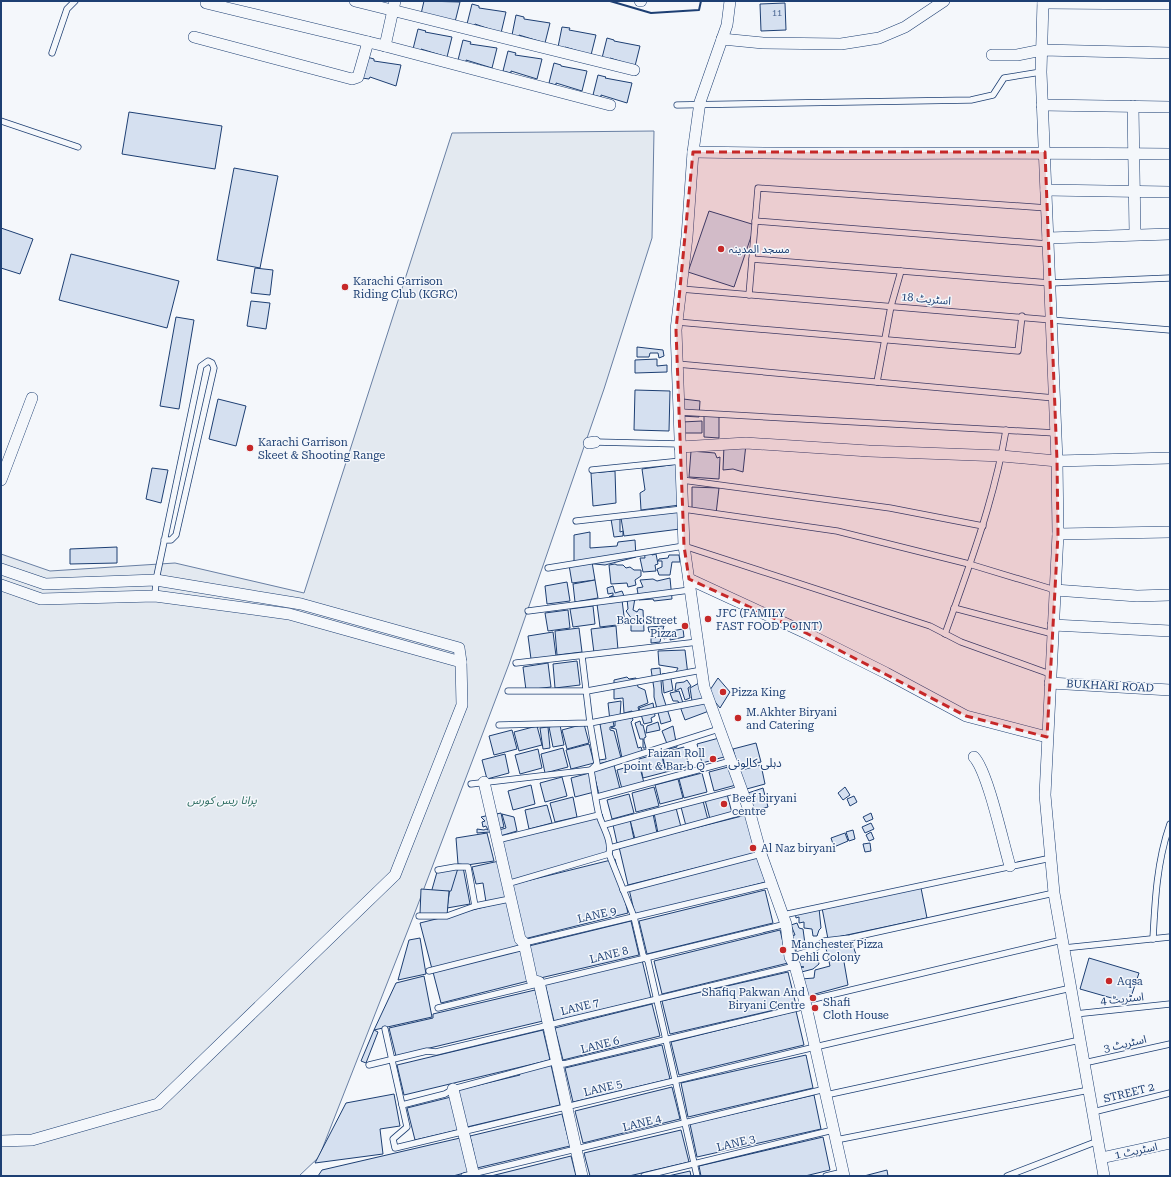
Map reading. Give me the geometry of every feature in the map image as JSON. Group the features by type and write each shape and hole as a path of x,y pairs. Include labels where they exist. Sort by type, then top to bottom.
{"street":[{"path":"355,1 394,6 634,70"},
{"path":"730,1 727,25 700,106 693,152 688,237 677,322 684,546 704,687 749,810 761,854 784,919 793,961 805,1003 843,1174"},
{"path":"722,39 763,43 841,44 879,38 905,27 944,1"},
{"path":"1104,1176 1054,893 1045,795 1058,534 1057,461 1041,72 1043,2 1170,4"},
{"path":"206,3 385,46 610,105"},
{"path":"385,46 394,6"},
{"path":"194,37 352,78 358,77 368,42"},
{"path":"992,55 1017,55 1042,50 1170,53"},
{"path":"1042,105 1170,107"},
{"path":"1133,106 1136,191 1135,234"},
{"path":"693,152 862,155 1045,152 1170,154"},
{"path":"1046,190 1170,192"},
{"path":"1048,241 1135,234 1170,234"},
{"path":"1,480 32,398"},
{"path":"680,445 746,443 869,451 1002,456 1057,461 1170,458"},
{"path":"1058,534 1170,532"},
{"path":"1,569 45,584 156,580 301,604 459,648 461,662 462,705 395,875 158,1104 32,1140 1,1142"},
{"path":"1,585 41,599 155,596 289,614 461,662"},
{"path":"689,585 806,633 886,672 966,716 1047,737"},
{"path":"1056,590 1137,596 1170,595"},
{"path":"1053,629 1170,631"},
{"name":"BUKHARI ROAD","path":"1050,678 1170,690"},
{"path":"974,757 979,762 986,781 1010,866"},
{"path":"484,782 520,939 524,943 532,980 539,982 582,1176"},
{"path":"453,1089 463,1132 470,1175"},
{"name":"اسٹریٹ 1","path":"1101,1158 1170,1143"}],"lane":[{"path":"52,53 67,9 75,1"},
{"path":"676,105 700,106 971,100 993,95 1004,78 1041,72"},
{"path":"1,121 78,147"},
{"path":"749,295 758,188 1047,208"},
{"path":"755,221 1048,241"},
{"path":"752,259 1050,283 1170,278"},
{"path":"877,382 891,306 900,271"},
{"name":"اسٹریٹ 18","path":"681,289 1022,316 1170,330"},
{"path":"677,322 1018,351 1022,316"},
{"path":"155,596 156,580 164,540 201,366 208,361 212,363 214,368 176,535 171,540 164,540"},
{"path":"678,364 1054,398"},
{"path":"679,412 1055,433"},
{"path":"945,634 983,526 1002,456 1006,430"},
{"path":"592,443 680,445"},
{"path":"592,470 681,461"},
{"path":"682,480 890,508 983,526"},
{"path":"576,521 682,509 837,531 969,564 1056,590"},
{"path":"548,568 684,546 930,626 961,642 1050,678"},
{"path":"528,611 689,585"},
{"path":"954,608 1053,629"},
{"path":"516,663 698,642"},
{"path":"582,656 590,723 597,764 591,770"},
{"path":"508,691 586,691 702,670"},
{"path":"499,725 590,723 709,700"},
{"path":"471,784 591,770 719,729"},
{"path":"597,798 731,760"},
{"path":"591,770 599,815 604,825 610,848 609,854 634,917 643,955 646,958 657,999 697,1176"},
{"path":"604,825 741,789"},
{"path":"610,848 749,810"},
{"path":"497,840 599,815"},
{"path":"1153,939 1155,897 1162,847 1170,824"},
{"path":"507,885 609,854"},
{"path":"623,890 761,854"},
{"name":"LANE 8","path":"438,1008 539,982 646,958 784,919 1010,866 1051,858"},
{"path":"438,870 455,867 468,867 475,906"},
{"name":"LANE 9","path":"429,971 520,948 524,943 771,884"},
{"name":"LANE 7","path":"369,1065 427,1051 436,1052 657,999 793,961 824,942 850,938 1054,893"},
{"path":"419,916 447,916 475,906 510,899"},
{"name":"LANE 6","path":"402,1105 445,1094 453,1089 515,1073 526,1068 557,1062 564,1064 805,1003 1063,944 1170,937"},
{"name":"LANE 5","path":"402,1105 407,1127 393,1139 395,1148 815,1047 1071,988"},
{"name":"اسٹریٹ 4","path":"1075,1014 1170,1004"},
{"path":"385,1029 402,1105"},
{"name":"LANE 4","path":"470,1175 684,1123 825,1092 1080,1040"},
{"name":"اسٹریٹ 3","path":"1084,1063 1170,1044"},
{"name":"LANE 3","path":"644,1176 834,1135 1089,1090"},
{"name":"STREET 2","path":"1093,1112 1170,1093"},
{"path":"1007,1176 1098,1141"},
{"path":"826,1176 843,1174"}],"highlighted area":[{"path":"693,152 1045,152 1057,461 1058,534 1047,737 966,716 806,633 689,579 684,546 676,330"}],"green space":[{"name":"پرانا ریس کورس","path":"654,131 652,238 604,389 509,664 417,907 319,1157 299,1176 1,1176 1,554 50,571 175,563 304,593 452,133"}],"building":[{"path":"424,1 460,2 455,22 421,14"},
{"path":"785,3 786,30 761,31 760,4"},
{"path":"472,4 479,6 479,8 506,12 501,33 475,24 474,26 467,24"},
{"path":"516,15 524,17 524,19 550,23 545,43 519,35 519,37 512,35"},
{"path":"562,27 570,28 569,30 596,35 591,55 565,47 565,49 558,47"},
{"path":"418,29 426,31 425,32 452,37 447,57 421,49 421,51 413,49"},
{"path":"607,38 614,41 640,46 635,66 610,58 609,60 602,58"},
{"path":"463,40 471,42 470,44 497,48 492,68 466,60 466,62 458,60"},
{"path":"508,51 516,53 515,55 542,59 537,79 511,71 511,73 503,71"},
{"path":"367,57 374,59 374,61 401,65 396,86 370,77 369,79 362,78"},
{"path":"554,63 561,66 587,71 582,91 556,83 556,85 549,83"},
{"path":"598,75 606,77 605,78 632,83 627,103 601,95 601,97 593,95"},
{"path":"129,112 222,126 215,169 122,154"},
{"path":"234,168 278,176 260,268 217,260"},
{"name":"مسجد المدینہ","path":"709,211 755,225 734,287 688,272"},
{"path":"1,228 33,239 20,274 1,268"},
{"path":"71,254 179,281 167,328 59,300"},
{"path":"255,268 273,270 270,295 251,293"},
{"path":"251,301 270,303 266,329 247,326"},
{"path":"176,317 194,320 179,409 160,406"},
{"path":"637,347 663,350 664,356 659,358 658,353 650,353 649,357 637,357"},
{"path":"657,359 657,366 667,365 667,372 635,373 635,360"},
{"path":"635,390 670,391 669,431 634,430"},
{"path":"218,399 246,406 236,446 209,439"},
{"path":"683,399 700,401 699,417 681,416"},
{"path":"704,412 719,412 719,438 704,437"},
{"path":"702,421 702,433 682,433 682,422"},
{"path":"746,444 743,472 733,469 723,470 724,445"},
{"path":"691,451 715,453 717,458 720,457 719,479 689,477"},
{"path":"677,464 680,505 641,510 640,493 645,490 642,469"},
{"path":"152,468 168,470 161,503 146,499"},
{"path":"615,471 616,503 593,506 591,473"},
{"path":"692,487 719,488 716,514 692,510"},
{"path":"681,511 680,529 624,536 621,518"},
{"path":"620,518 620,532 623,531 623,536 614,537 611,519"},
{"path":"590,532 590,548 617,546 618,542 635,540 636,557 605,565 574,562 574,535"},
{"path":"117,547 117,563 70,564 70,549"},
{"path":"644,551 651,552 652,555 656,554 658,564 655,565 656,571 643,572 640,558 645,558"},
{"path":"669,555 679,555 680,562 672,562 670,575 659,575 657,569 662,567 662,561 658,561 659,559 668,558"},
{"path":"592,562 595,580 572,583 569,565"},
{"path":"609,565 623,565 626,568 630,567 634,570 641,570 641,576 635,580 636,585 628,587 627,583 611,584"},
{"path":"670,578 672,599 654,601 653,599 639,600 637,588 643,587 640,580 653,579 657,581"},
{"path":"595,580 598,598 575,602 573,584"},
{"path":"567,582 570,601 547,604 545,586"},
{"path":"613,586 615,593 622,591 624,596 615,599 614,596 609,597 613,595 613,593 608,594 607,588"},
{"path":"627,598 635,598 633,610 637,612 639,609 643,610 644,631 631,631 632,619 626,611 628,609"},
{"path":"622,600 625,624 600,627 597,604"},
{"path":"593,606 595,624 573,627 570,609"},
{"path":"568,610 570,628 548,631 545,613"},
{"path":"616,626 618,650 594,653 591,629"},
{"path":"664,626 663,629 667,638 664,639 662,632 649,632 648,627"},
{"path":"579,628 582,652 557,655 555,631"},
{"path":"683,629 684,637 670,640 671,631"},
{"path":"553,632 556,656 531,659 528,636"},
{"path":"661,637 660,642 651,643 651,638"},
{"path":"685,650 688,675 673,678 678,668 659,665 658,651"},
{"path":"577,661 580,685 555,688 553,664"},
{"path":"548,663 551,687 526,690 523,667"},
{"path":"660,668 662,693 671,721 661,724 654,697 651,669"},
{"path":"670,673 673,690 664,693 662,674"},
{"path":"627,677 629,679 636,678 638,687 645,690 648,703 638,707 640,715 633,717 632,711 624,713 623,698 614,699 614,680"},
{"path":"718,678 730,692 720,708 708,693"},
{"path":"687,680 691,686 688,688 690,698 685,700 681,688 675,691 676,683"},
{"path":"699,683 709,711 685,720 678,701 673,701 670,693 679,691 683,703 692,701 690,688"},
{"path":"621,701 620,717 610,721 608,703"},
{"path":"653,703 655,716 651,718 652,722 644,724 639,708"},
{"path":"632,717 633,720 631,722 638,748 641,747 642,750 641,753 622,758 616,729 611,728 615,726 615,721"},
{"path":"613,721 614,726 610,727 610,730 614,731 621,758 598,764 599,760 606,759 600,724"},
{"path":"640,721 641,725 643,725 646,737 644,738 644,741 646,748 643,748 643,739 640,739 635,723"},
{"path":"658,722 660,730 646,733 647,726"},
{"path":"584,724 589,743 567,749 562,730"},
{"path":"560,725 564,745 553,747 549,727"},
{"path":"537,726 542,745 519,751 514,732"},
{"path":"673,726 677,747 669,749 662,731"},
{"path":"548,727 550,748 543,749 540,728"},
{"path":"512,730 517,749 494,755 489,736"},
{"path":"719,738 724,757 702,763 697,744"},
{"path":"756,743 761,762 738,768 733,749"},
{"path":"589,744 594,763 571,769 566,750"},
{"path":"684,747 689,766 666,772 662,753"},
{"path":"563,748 568,767 545,773 541,754"},
{"path":"538,749 542,768 520,774 515,755"},
{"path":"661,753 666,772 643,778 639,759"},
{"path":"505,754 509,773 487,779 482,760"},
{"path":"639,764 644,783 622,789 617,770"},
{"path":"614,765 620,789 599,795 593,770"},
{"path":"761,765 765,784 743,790 738,771"},
{"path":"732,766 736,785 714,791 709,772"},
{"path":"593,772 598,791 575,797 571,778"},
{"path":"702,773 707,792 684,798 679,779"},
{"path":"562,777 567,796 545,802 540,783"},
{"path":"678,779 683,798 660,804 655,785"},
{"path":"531,785 535,804 513,810 508,791"},
{"path":"654,787 659,806 636,812 632,793"},
{"path":"845,787 850,795 843,800 838,793"},
{"path":"763,788 768,807 752,811 745,794"},
{"path":"629,794 634,813 612,819 607,800"},
{"path":"727,794 732,813 710,819 705,800"},
{"path":"854,796 857,802 850,806 847,799"},
{"path":"573,797 577,817 555,822 550,803"},
{"path":"703,801 708,820 686,826 681,807"},
{"path":"547,805 552,823 529,829 525,810"},
{"path":"676,808 681,827 658,833 654,813"},
{"path":"501,813 504,827 497,829 492,815"},
{"path":"871,813 873,819 866,822 863,817"},
{"path":"502,814 514,817 517,831 500,836 499,830 506,828"},
{"path":"602,814 612,855 510,882 500,841"},
{"path":"653,814 657,833 635,839 630,820"},
{"path":"490,815 494,829 489,830 490,832 477,833 477,829 488,830 486,826 483,827 482,822 485,821 481,817"},
{"path":"746,815 756,853 628,885 619,847"},
{"path":"630,820 634,839 617,843 613,825"},
{"path":"871,823 874,829 865,833 862,827"},
{"path":"853,830 855,839 849,841 846,832"},
{"path":"871,832 874,839 869,841 866,835"},
{"path":"487,833 494,861 467,865 458,864 456,838"},
{"path":"845,833 848,841 834,847 831,838"},
{"path":"870,843 871,851 865,852 863,844"},
{"path":"760,857 766,882 635,915 629,889"},
{"path":"615,859 628,913 524,939 510,885"},
{"path":"499,861 506,898 486,902 483,883 476,884 472,867"},
{"path":"463,867 470,904 447,908 453,868"},
{"path":"458,868 451,891 431,893 437,872"},
{"path":"921,888 927,918 828,939 822,908"},
{"path":"421,889 449,891 447,916 420,914"},
{"path":"765,890 773,923 647,954 639,921"},
{"path":"508,901 519,946 432,969 420,923"},
{"path":"819,908 821,928 817,936 813,936 812,929 804,928 804,922 799,923 799,917 796,918 795,912"},
{"path":"631,921 639,955 536,979 529,946"},
{"path":"797,923 799,928 803,929 805,944 796,946 796,951 788,953 785,937 795,935 791,925"},
{"path":"780,930 788,963 662,994 654,961"},
{"path":"420,938 426,974 398,980 409,940"},
{"path":"850,938 857,957 844,962 848,985 804,997 801,979 814,978 815,970 830,966 825,944"},
{"path":"522,950 528,981 441,1003 433,972"},
{"path":"817,952 819,964 813,969 794,974 793,969 804,967 798,966 796,957"},
{"name":"Aqsa","path":"1089,958 1139,973 1129,1003 1080,989"},
{"path":"642,960 651,998 554,1021 545,983"},
{"path":"788,972 796,1005 670,1034 662,1001"},
{"path":"424,976 432,1017 374,1030 396,983"},
{"path":"535,990 543,1021 396,1056 389,1028 433,1018 433,1014"},
{"path":"652,1004 660,1036 563,1060 555,1028"},
{"path":"796,1011 804,1045 679,1075 671,1042"},
{"path":"374,1030 378,1032 366,1063 361,1061"},
{"path":"543,1030 550,1060 404,1095 397,1065"},
{"path":"662,1045 670,1079 573,1102 565,1068"},
{"path":"806,1055 813,1088 688,1117 681,1083"},
{"path":"551,1065 560,1105 467,1127 458,1090 520,1075 519,1073"},
{"path":"672,1087 680,1119 583,1143 575,1111"},
{"path":"394,1094 400,1126 380,1129 383,1154 315,1163 346,1103"},
{"path":"814,1095 821,1129 697,1157 690,1124"},
{"path":"451,1097 458,1130 415,1140 407,1108"},
{"path":"562,1114 570,1146 477,1168 470,1136"},
{"path":"681,1130 689,1162 629,1176 590,1176 584,1153"},
{"path":"823,1137 830,1170 805,1176 701,1176 699,1166"},
{"path":"460,1138 468,1172 453,1176 318,1176 322,1170"},
{"path":"571,1156 576,1176 491,1176"},
{"path":"887,1170 888,1176 864,1176"},
{"path":"690,1171 691,1176 668,1176"}],"wall":[{"path":"610,1 651,13 699,10 701,1"}],"place":[{"name":"مسجد المدینہ","path":"721,249"},
{"name":"Karachi Garrison Riding Club (KGRC)","path":"345,287"},
{"name":"Karachi Garrison Skeet & Shooting Range","path":"250,448"},
{"name":"JFC (FAMILY FAST FOOD POINT)","path":"708,619"},
{"name":"Back Street Pizza","path":"685,626"},
{"name":"Pizza King","path":"723,692"},
{"name":"M.Akhter Biryani and Catering","path":"738,718"},
{"name":"Faizan Roll point & Bar b Q","path":"713,759"},
{"name":"Beef biryani centre","path":"724,804"},
{"name":"Al Naz biryani","path":"753,848"},
{"name":"Manchester Pizza Dehli Colony","path":"783,950"},
{"name":"Aqsa","path":"1109,981"},
{"name":"Shafiq Pakwan And Biryani Centre","path":"813,998"},
{"name":"Shafi Cloth House","path":"815,1008"}],"district":[{"name":"دہلی کالونی","path":"755,763"}]}
